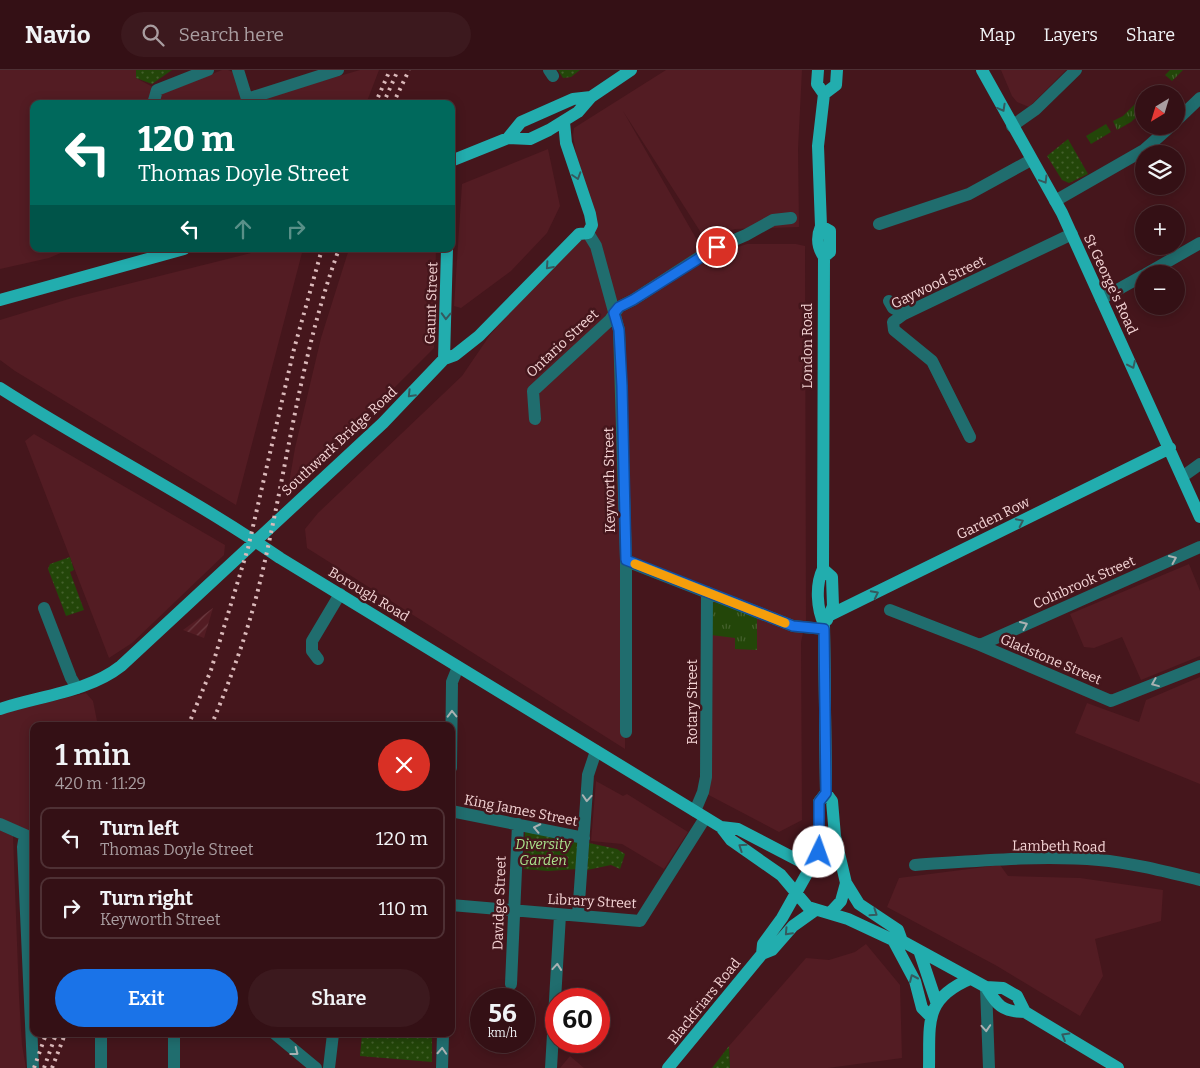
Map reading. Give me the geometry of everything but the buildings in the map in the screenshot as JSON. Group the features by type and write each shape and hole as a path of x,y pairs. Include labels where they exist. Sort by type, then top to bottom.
{"main road":[{"path":"455,159 508,138 530,139 564,122 582,110 591,97 631,70"},
{"name":"London Road","path":"818,70 817,84 824,94 818,146 821,226 818,233 818,248 824,257 823,569 832,577 833,606 826,623"},
{"path":"824,94 836,85 837,70"},
{"name":"St George's Road","path":"982,70 1031,160 1056,201 1200,517"},
{"path":"508,138 521,122 573,99 591,97"},
{"path":"564,122 566,143 590,214 592,225 588,232"},
{"name":"Southwark Bridge Road","path":"0,709 77,688 110,674 121,666 383,423 444,359 456,354 479,336 579,234 588,232"},
{"path":"0,300 166,252"},
{"name":"Gaunt Street","path":"444,359 448,252"},
{"name":"Borough Road","path":"0,388 256,542 721,827 731,840 782,875 808,907 814,911"},
{"name":"Garden Row","path":"826,623 1170,448"},
{"path":"826,623 826,793 832,801 835,836 846,883 859,904 898,930 897,941 915,981 922,1008 930,1016"},
{"path":"811,867 820,843 819,802 826,793"},
{"name":"Borough Road","path":"721,827 738,829 811,867"},
{"name":"Blackfriars Road","path":"762,954 763,944 782,918 811,867"},
{"path":"830,913 841,901 846,883"},
{"path":"814,911 830,913 848,919 897,941 986,987 1003,988 1017,996 1025,1012 1118,1068"},
{"name":"Blackfriars Road","path":"668,1068 762,954 772,950 793,926 814,911"},
{"path":"920,953 937,1004"},
{"path":"929,1068 930,1016 948,990 970,979"}],"street":[{"path":"154,100 157,90 207,70"},
{"path":"238,70 247,98 338,70"},
{"path":"1012,126 1036,109 1076,70"},
{"path":"1185,112 1200,98"},
{"path":"1056,201 1144,150 1161,135"},
{"path":"879,224 969,194 1031,160"},
{"name":"Ontario Street","path":"536,419 533,391 619,307 709,251 746,235 773,220 791,218"},
{"name":"Keyworth Street","path":"588,232 596,246 619,330 626,560 626,732"},
{"name":"Gaywood Street","path":"970,437 932,361 894,330 893,322 904,314 1072,234"},
{"path":"1161,265 1200,243"},
{"path":"1101,299 1135,280"},
{"path":"889,301 893,308 904,314"},
{"path":"1182,477 1200,464"},
{"name":"Colnbrook Street","path":"980,645 1200,547"},
{"path":"626,560 793,626 826,623"},
{"name":"Rotary Street","path":"700,814 706,777 707,592"},
{"path":"318,659 312,651 312,641 340,594"},
{"path":"44,608 71,678 77,688"},
{"name":"Gladstone Street","path":"890,610 980,645 1111,701 1200,666"},
{"path":"452,722 452,682 458,667"},
{"path":"578,916 589,769 596,751"},
{"name":"King James Street","path":"455,812 584,838"},
{"name":"Library Street","path":"455,905 640,921 700,814"},
{"path":"0,824 29,837 23,847 30,1002"},
{"name":"Davidge Street","path":"511,984 518,824"},
{"name":"Lambeth Road","path":"915,865 983,860 1099,860 1200,880"},
{"path":"551,1068 560,915"},
{"path":"986,987 985,1017 989,1068"},
{"path":"32,1037 33,1068"},
{"path":"101,1037 101,1068"},
{"path":"174,1037 174,1068"},
{"path":"281,1037 316,1068"},
{"path":"329,1068 333,1037"},
{"path":"442,1068 443,1037"}],"shaded area":[{"path":"0,70 136,70 136,78 164,93 222,70 235,73 249,100 30,100 30,252 63,252 49,258 0,269"},
{"path":"360,70 379,70 368,100 257,100"},
{"path":"666,70 802,70 798,149 799,227 735,229 719,234 707,242 623,111 709,261 723,252 747,244 796,244 805,246 806,620 801,642 802,820 779,832 703,792 708,599 626,561 625,749 307,548 305,529 318,513 462,376 490,335 531,288 588,231 573,135 574,128"},
{"path":"1001,70 1066,70 1029,107 1017,102 1012,96"},
{"path":"548,149 560,206 547,233 511,271 461,308 454,306 462,184"},
{"path":"255,252 302,252 236,505 15,371 0,360 0,320 72,298"},
{"path":"348,252 436,252 434,348 287,495 295,448 321,338"},
{"path":"34,434 225,545 224,555 132,643 109,658 25,441"},
{"path":"1189,564 1200,591 1200,656 1141,680 1122,637 1094,648 1084,647 1070,614"},
{"path":"213,608 204,638 183,630"},
{"path":"1200,677 1200,784 1075,733 1087,703 1139,722 1146,700"},
{"path":"86,693 93,701 97,722 30,722 30,833 0,819 0,714"},
{"path":"596,781 623,796 627,794 688,832 664,869 622,844 591,841"},
{"path":"0,830 13,836 19,996 22,1045 26,1068 0,1068"},
{"path":"1000,865 1008,876 1080,878 1163,890 1161,921 1095,939 1103,976 1080,1016 997,966 887,907 899,878"},
{"path":"866,944 900,985 902,1058 828,1068 730,1068 729,1046 806,958 829,960 855,952"},
{"path":"570,1056 584,1068 560,1068"}],"green space":[{"path":"136,70 172,70 152,84 136,78"},
{"path":"558,70 580,70 571,77 563,78"},
{"path":"1170,70 1183,70 1172,81 1165,75"},
{"path":"1135,104 1135,118 1117,130 1113,121 1123,116"},
{"path":"1106,124 1111,132 1091,144 1086,136"},
{"path":"1068,139 1088,174 1069,183 1062,180 1047,156"},
{"path":"70,557 74,570 70,572 84,610 66,616 48,569 50,564"},
{"path":"711,602 727,604 757,616 757,650 735,649 735,638 711,635"},
{"name":"Diversity Garden","path":"525,830 579,842 578,869 548,871 524,869"},
{"path":"589,843 617,849 625,854 620,869 611,865 587,870"},
{"path":"362,1037 432,1037 432,1062 360,1056"},
{"path":"729,1046 730,1068 712,1068"}],"railway":[{"path":"377,100 390,70"},
{"path":"385,100 398,70"},
{"path":"395,100 409,70"},
{"path":"190,722 211,670 248,548 294,349 321,252"},
{"path":"213,722 236,661 257,594 313,334 338,252"},
{"path":"34,1068 45,1037"},
{"path":"44,1068 55,1037"},
{"path":"52,1068 64,1037"}],"slow traffic":[{"path":"635,564 785,623"}],"route":[{"path":"717,247 619,307 614,313 619,330 622,386 626,560 793,626 824,629 826,793 819,802 819,852"}]}
